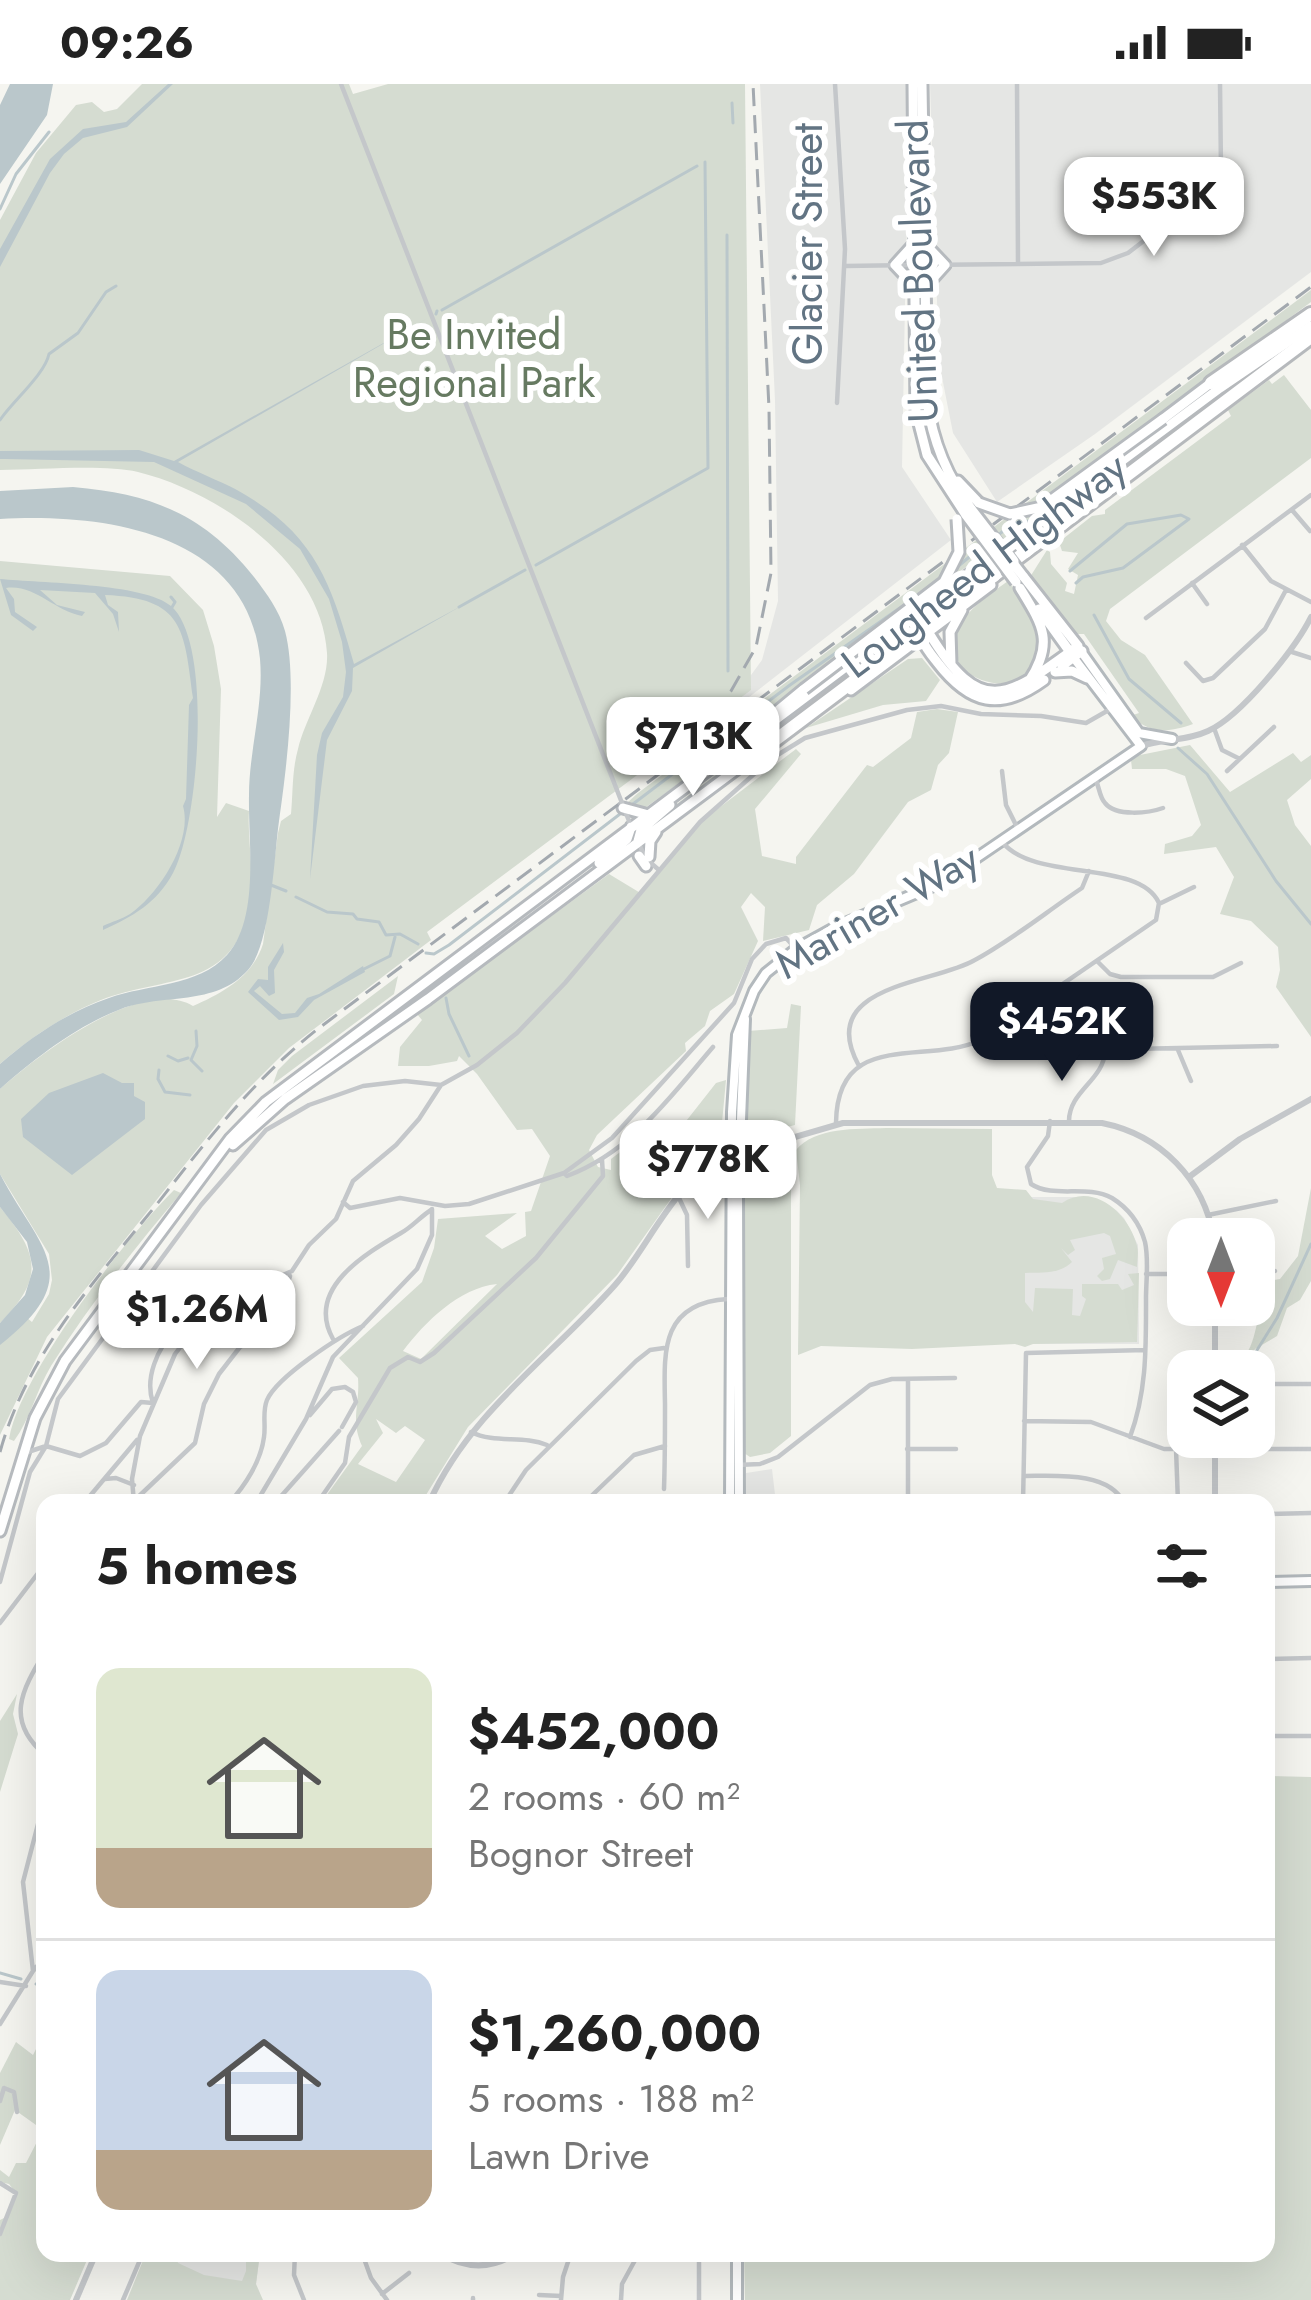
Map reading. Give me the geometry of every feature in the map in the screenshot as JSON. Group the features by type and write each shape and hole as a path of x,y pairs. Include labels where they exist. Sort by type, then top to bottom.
{"highway":[{"path":"1215,386 1311,316"},
{"path":"750,759 1311,341"}],"main road":[{"name":"United Boulevard","path":"913,84 920,245"},
{"name":"United Boulevard","path":"922,84 916,412 939,465 969,512 1143,745"},
{"path":"920,245 945,265 919,286 895,265 920,245"},
{"name":"Lougheed Highway","path":"212,1166 280,1102 616,858 650,857 663,823 903,652 1311,341"},
{"path":"969,512 1038,508 1215,386"},
{"name":"Lougheed Highway","path":"0,1531 41,1405 65,1361 230,1139 277,1093 999,554 1215,386"},
{"path":"742,743 804,688 941,584 959,555 969,512 939,465"},
{"path":"999,554 923,619 931,654 960,688 987,700 1017,697 1076,652"},
{"path":"1020,582 1045,640 1040,663 1029,681"},
{"path":"951,664 950,632 964,606"},
{"path":"860,658 906,632 925,632"},
{"path":"925,632 964,681 985,691 1009,690 1076,652"},
{"path":"903,652 931,654"},
{"name":"United Boulevard","path":"1076,652 1087,678 1139,733 1143,745"},
{"path":"1054,672 1072,671 1087,678"},
{"path":"1127,729 1128,753"},
{"path":"1139,733 1172,740"},
{"name":"Mariner Way","path":"735,1494 737,1039 763,977 796,949 836,927 930,888 1143,745"},
{"path":"650,857 642,829 709,769"},
{"path":"623,808 634,814 650,812"},
{"path":"541,914 627,839 631,827"},
{"name":"Mariner Way","path":"733,1299 729,1181 740,1131 747,1008"},
{"path":"740,1131 758,1147"},
{"path":"704,1168 729,1181"},
{"path":"1275,1582 1311,1581"},
{"path":"737,2262 737,2300"}],"street":[{"path":"336,1219 353,1181 419,1119 441,1085 477,1065 517,1033 566,982 647,884 650,857 623,808 341,84"},
{"name":"Glacier Street","path":"835,84 845,266 837,403"},
{"path":"1017,84 1018,264"},
{"path":"845,266 1114,261 1208,194 1221,172 1220,84"},
{"path":"1147,618 1311,495"},
{"path":"1292,510 1310,531"},
{"path":"1242,545 1268,578 1311,602"},
{"path":"1192,583 1207,604"},
{"path":"1186,663 1203,681 1213,678 1261,633 1286,590"},
{"path":"1143,745 1214,728 1292,652 1311,617"},
{"path":"1292,652 1311,658"},
{"path":"647,884 650,857 752,774 805,738 886,714 936,706 1084,722 1115,707"},
{"path":"1227,771 1274,727"},
{"path":"1214,728 1222,750 1240,759"},
{"path":"1002,771 1006,806 1017,827"},
{"path":"1094,776 1103,801 1111,808 1148,812 1163,808"},
{"path":"836,1124 842,1089 859,1066 890,1053 962,1048 1002,1027 1154,923 1159,903 1144,886 1026,861 1000,839"},
{"path":"859,1066 850,1047 850,1031 872,997 891,986 972,962 1082,888 1089,871"},
{"path":"1159,903 1193,887"},
{"path":"342,1200 350,1208 400,1198 432,1206 469,1204 564,1173 612,1138 688,1057 734,1003 744,974 766,944 786,938 796,949"},
{"path":"1098,962 1121,977 1213,977 1240,962"},
{"path":"1002,1027 1028,1050 1277,1046"},
{"path":"564,1173 567,1176 602,1160 644,1127 713,1047"},
{"path":"1178,1050 1191,1081"},
{"path":"1069,1121 1070,1106 1103,1066 1105,1051"},
{"path":"0,1582 30,1472 46,1446 53,1409 71,1376 201,1205 266,1130 309,1105 363,1086 441,1085"},
{"path":"1189,1177 1240,1138 1311,1099"},
{"path":"1050,1121 1048,1136 1027,1169 1030,1184 1040,1189 1097,1192 1122,1205 1136,1221 1144,1241 1142,1399 1130,1437"},
{"path":"434,1494 471,1432 612,1288 704,1168 735,1155 836,1124 1106,1124 1164,1150 1189,1177 1209,1218"},
{"path":"324,1494 345,1463 349,1437 391,1368 399,1360 408,1357 420,1362 434,1353 536,1258 603,1176 602,1160"},
{"path":"679,1198 687,1215 688,1266"},
{"path":"1208,1215 1276,1201"},
{"path":"261,1494 306,1419 332,1357 417,1269 431,1235 432,1206"},
{"path":"333,1339 325,1318 334,1287 346,1270 432,1206"},
{"path":"144,1494 195,1443 211,1388 240,1347 276,1324 292,1270 309,1245 336,1219 358,1207"},
{"path":"153,1403 151,1383 162,1347 193,1308 220,1293 277,1279 292,1270"},
{"path":"1146,1274 1167,1274"},
{"path":"277,1279 286,1285"},
{"path":"135,1494 140,1436 175,1354 208,1314 248,1288"},
{"path":"664,1490 664,1348 688,1311 711,1301 733,1299"},
{"path":"234,1494 261,1450 264,1410 272,1391 333,1339 363,1326"},
{"path":"509,1494 548,1446 641,1356 653,1348 664,1348"},
{"path":"1023,1494 1026,1353 1145,1350"},
{"path":"734,1464 765,1463 778,1457 866,1387 886,1380 955,1378"},
{"path":"908,1380 908,1494"},
{"path":"1275,1384 1311,1384"},
{"path":"284,1494 340,1429 356,1402 353,1392 345,1387 332,1389 306,1419"},
{"path":"21,1458 34,1447 72,1455 94,1451 141,1402 153,1403"},
{"path":"1024,1421 1091,1422 1167,1447"},
{"path":"471,1432 548,1446"},
{"path":"92,1494 140,1436"},
{"path":"593,1494 634,1455 665,1446"},
{"path":"908,1449 956,1449"},
{"path":"1275,1449 1311,1449"},
{"path":"1176,1458 1178,1494"},
{"path":"1215,1458 1215,1494"},
{"path":"1024,1476 1088,1480 1118,1494"},
{"path":"104,1479 116,1478 134,1486"},
{"path":"1275,1514 1311,1514"},
{"path":"0,1623 36,1576"},
{"path":"1275,1659 1311,1658"},
{"path":"36,1668 20,1709 24,1732 36,1745"},
{"path":"1275,1736 1311,1736"},
{"path":"33,1971 23,1882 36,1832"},
{"path":"0,2024 36,1968"},
{"path":"0,1982 26,1986"},
{"path":"0,2101 2,2088 14,2092 17,2111"},
{"path":"0,2234 16,2193 0,2183 4,2174"},
{"path":"76,2300 91,2262"},
{"path":"123,2300 139,2262"},
{"path":"295,2262 295,2279 304,2300"},
{"path":"365,2262 385,2297 409,2273"},
{"path":"459,2262 483,2266 494,2262"},
{"path":"539,2295 561,2298 569,2262"},
{"path":"621,2300 622,2284 634,2262"},
{"path":"696,2297 698,2262"}],"shaded area":[{"path":"10,84 53,84 47,115 0,184 0,105"},
{"path":"173,84 127,127 83,138 64,154 0,267 0,249 50,159 83,129 126,122"},
{"path":"760,84 909,84 902,467 951,540 744,701 738,693 762,660 778,601 775,400"},
{"path":"930,84 1311,84 1311,272 997,502 953,433 939,362"},
{"path":"428,318 178,462 264,507 303,543 328,585 354,664 463,605 353,668 352,691 327,740 310,879 317,755 322,733 343,697 346,672 329,599 300,549 246,504 154,462 0,459 0,451 139,450 174,461"},
{"path":"73,487 152,502 196,523 235,555 276,609 289,651 291,699 273,877 256,958 235,982 204,994 137,1004 105,1016 57,1044 0,1089 0,1064 65,1018 109,998 187,979 215,965 237,939 248,901 250,778 261,676 249,616 228,583 199,557 164,539 82,520 0,519 0,491"},
{"path":"0,579 90,585 158,598 171,606 184,626 193,657 198,736 182,850 167,884 151,901 103,930 152,894 171,866 183,835 193,698 187,653 175,622 151,603 105,595 108,605 118,612 119,632 113,614 95,593 40,590 57,605 85,612 82,616 62,609 26,590 6,588 14,599 15,612 37,627 33,631 11,615"},
{"path":"283,943 284,952 274,970 275,993 269,996 260,986 254,991 282,1014 295,1013 307,998 363,966 365,972 314,1000 298,1017 279,1020 248,992 258,979 268,980 268,967"},
{"path":"103,1073 122,1083 134,1083 134,1096 145,1102 145,1119 72,1175 23,1137 21,1119 49,1093"},
{"path":"0,1174 41,1243 49,1280 43,1299 27,1321 0,1345 0,1323 25,1295 33,1269 27,1242 0,1207"},
{"path":"1009,1197 1083,1197 1124,1218 1138,1245 1139,1344 1009,1344"},
{"path":"772,1469 775,1494 746,1494 746,1473"},
{"path":"160,2262 259,2262 256,2284 175,2271"}],"green space":[{"name":"Be Invited Regional Park","path":"142,84 349,84 353,94 388,84 745,84 751,690 427,932 431,940 289,1048 234,1103 47,1337 0,1435 0,1344 20,1312 32,1322 52,1280 49,1254 0,1174 0,1089 92,1023 147,1001 172,999 193,1006 226,989 252,965 263,944 281,821 291,814 298,749 327,665 321,620 307,590 286,561 232,514 201,496 138,472 0,470 0,220 36,153 76,105 92,102 104,112 117,109"},
{"path":"1311,290 1311,302 1120,444 1056,503 813,676 642,810 630,808 627,803 638,793"},
{"path":"1284,375 1311,410 1311,458 1110,609 1106,621 1121,640 1145,655 1193,724 1167,730 1145,726 1130,716 1139,713 1084,634 1076,634 1030,577 1047,550 1051,564 1067,583 1065,591 1074,594 1078,575 1068,569 1078,553 1062,551 1059,542 1092,516 1105,514 1231,416 1228,410 1269,380 1272,384"},
{"path":"0,561 170,576 203,610 221,689 217,817 226,803 249,811 252,881 242,931 213,966 87,1006 0,1064"},
{"path":"1008,581 1033,617 1040,642 1033,670 1024,678 1001,684 962,669 955,641 965,618"},
{"path":"898,640 663,819 661,816"},
{"path":"922,658 940,680 926,701 883,705 806,728 908,659"},
{"path":"917,712 958,712 949,753 938,765 931,790 908,802 854,874 817,905 809,930 763,941 765,907 751,893 741,907 758,941 734,994 710,1011 705,1026 685,1043 686,1051 597,1135 589,1150 598,1167 611,1170 611,1159 653,1127 672,1139 716,1083 726,1080 720,1144 685,1179 617,1275 468,1427 427,1494 327,1494 362,1446 356,1420 358,1378 339,1358 422,1282 438,1219 517,1213 485,1236 502,1249 526,1236 525,1212 531,1211 550,1156 532,1129 517,1130 459,1056 457,1061 429,1066 398,1066 400,1047 422,1020 417,1014 609,874 642,894 703,820 796,749 801,754 755,809 762,856 796,864 796,857 867,765 873,767 911,738","holes":["497,1284 421,1359 403,1351 432,1318 469,1292","376,1419 396,1433 405,1426 425,1440 396,1482 358,1464 383,1433"]},
{"path":"1190,745 1230,792 1293,753 1301,762 1311,755 1311,779 1287,800 1295,825 1311,846 1311,1037 1276,987 1278,947 1251,921 1220,914 1234,877 1216,847 1164,854 1165,844 1192,836 1201,825 1185,776 1166,769 1132,769 1131,760"},
{"path":"398,976 394,994 273,1084 278,1070 292,1056"},
{"path":"791,1004 801,1006 795,1125 753,1136 745,1122 748,1031 787,1028"},
{"path":"992,1129 992,1175 997,1188 1026,1190 1033,1199 1062,1203 1086,1196 1119,1213 1138,1249 1137,1267 1118,1260 1110,1279 1102,1281 1097,1276 1104,1269 1102,1258 1116,1254 1110,1236 1070,1240 1075,1250 1068,1255 1061,1248 1072,1262 1067,1266 1025,1273 1025,1302 1033,1312 1035,1288 1073,1289 1072,1315 1080,1316 1086,1299 1082,1284 1118,1284 1122,1290 1134,1285 1128,1274 1139,1273 1137,1342 912,1349 821,1346 798,1355 800,1185 796,1150 825,1133"},
{"path":"791,1142 791,1436 770,1453 750,1457 744,1453 742,1169 751,1157"},
{"path":"1311,1188 1311,1281 1300,1300 1287,1308 1277,1336 1248,1350 1257,1326 1275,1326 1275,1280 1298,1256"},
{"path":"174,1190 181,1193 81,1321 46,1375 20,1432 14,1441 9,1439 17,1412 53,1344 104,1273"},
{"path":"0,1207 23,1239 32,1266 24,1292 0,1323"},
{"path":"17,1694 13,1714 18,1734 0,1792 0,1721"},
{"path":"1275,1776 1311,1777 1311,2300 745,2300 744,2262 1275,2262"},
{"path":"16,2042 33,2055 36,2049 36,2125 15,2110 0,2145 0,2073"},
{"path":"36,2144 36,2262 86,2262 70,2300 0,2300 0,2220 17,2194 0,2182 0,2170 9,2177 16,2163 26,2163"},
{"path":"142,2262 178,2262 204,2275 242,2281 246,2262 259,2262 256,2284 263,2300 127,2300"}],"waterway":[{"path":"732,103 733,123"},
{"path":"0,209 16,174 49,132"},
{"path":"536,565 708,468 705,162"},
{"path":"442,310 697,166"},
{"path":"727,235 728,671"},
{"path":"0,420 35,379 49,354 78,333 106,292 116,286"},
{"path":"1070,571 1127,524 1181,515 1189,519 1123,568 1076,583"},
{"path":"998,535 1014,523 1028,521"},
{"path":"956,568 985,544"},
{"path":"459,607 525,570"},
{"path":"633,804 934,584"},
{"path":"171,597 175,602 171,609"},
{"path":"1094,615 1129,679 1181,723"},
{"path":"1178,748 1207,774 1276,881 1311,924"},
{"path":"426,953 449,945 620,814"},
{"path":"271,885 286,891"},
{"path":"296,897 327,912 379,922 386,935 400,934 418,944"},
{"path":"362,970 390,956 395,937"},
{"path":"446,998 469,1056"},
{"path":"196,1031 191,1060 202,1071"},
{"path":"168,1056 178,1061 188,1058"},
{"path":"159,1070 165,1092 190,1095"},
{"path":"1257,1350 1311,1244"},
{"path":"0,1973 21,1979"}],"railway":[{"path":"696,733 731,691 756,647 771,573 769,408 753,84"},
{"path":"0,1452 27,1383 65,1320 213,1133 296,1047 1311,287"}]}
